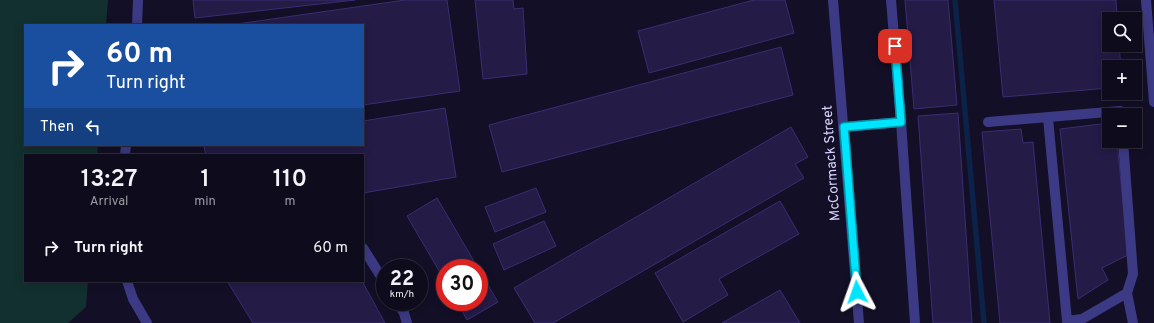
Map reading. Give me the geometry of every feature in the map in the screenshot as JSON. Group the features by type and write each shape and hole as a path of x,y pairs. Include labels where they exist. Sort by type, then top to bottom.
{"street":[{"path":"136,24 138,0"},
{"name":"McCormack Street","path":"833,0 859,323"},
{"path":"891,0 915,323"},
{"path":"1146,0 1154,102"},
{"path":"988,122 1102,113"},
{"path":"1048,118 1067,320 1082,319 1127,293"},
{"path":"844,127 901,122"},
{"path":"1124,148 1133,274 1127,293 1133,323"},
{"path":"364,250 376,269"},
{"path":"127,282 133,299 147,323"},
{"path":"403,311 407,323"}],"green space":[{"path":"0,0 108,0 106,24 24,24 24,146 98,146 97,154 24,154 24,282 88,282 86,307 68,323 0,323"}],"building":[{"path":"193,0 355,0 195,18"},
{"path":"405,0 447,0 460,91 364,105 364,24 237,24"},
{"path":"475,0 513,0 514,9 523,8 527,74 483,79"},
{"path":"754,0 785,0 794,33 649,73 638,31"},
{"path":"905,0 948,0 957,105 914,109"},
{"path":"994,0 1116,0 1117,12 1102,12 1102,52 1120,52 1120,60 1102,60 1102,89 1003,97"},
{"path":"781,47 793,95 502,172 489,125"},
{"path":"445,108 456,177 364,193 364,154 206,154 204,147 364,146 364,121"},
{"path":"958,113 972,323 933,323 918,116"},
{"path":"1102,124 1102,148 1118,148 1128,255 1102,268 1108,280 1078,299 1060,129"},
{"path":"791,127 808,157 795,164 804,178 553,323 535,323 514,288"},
{"path":"1021,129 1023,143 1033,142 1050,323 1000,323 982,132"},
{"path":"536,188 546,212 495,232 485,207"},
{"path":"437,198 473,259 436,259 436,266 407,216"},
{"path":"780,201 799,234 719,279 728,295 683,322 655,273"},
{"path":"544,221 556,246 504,270 493,244"},
{"path":"228,282 363,282 376,307 376,311 378,311 385,323 253,323"},
{"path":"488,285 498,302 488,308"},
{"path":"780,290 800,323 722,323"},
{"path":"462,311 482,311 467,320"}],"waterway":[{"path":"955,0 984,323"}],"route":[{"path":"857,292 844,127 901,122 895,46"}]}
